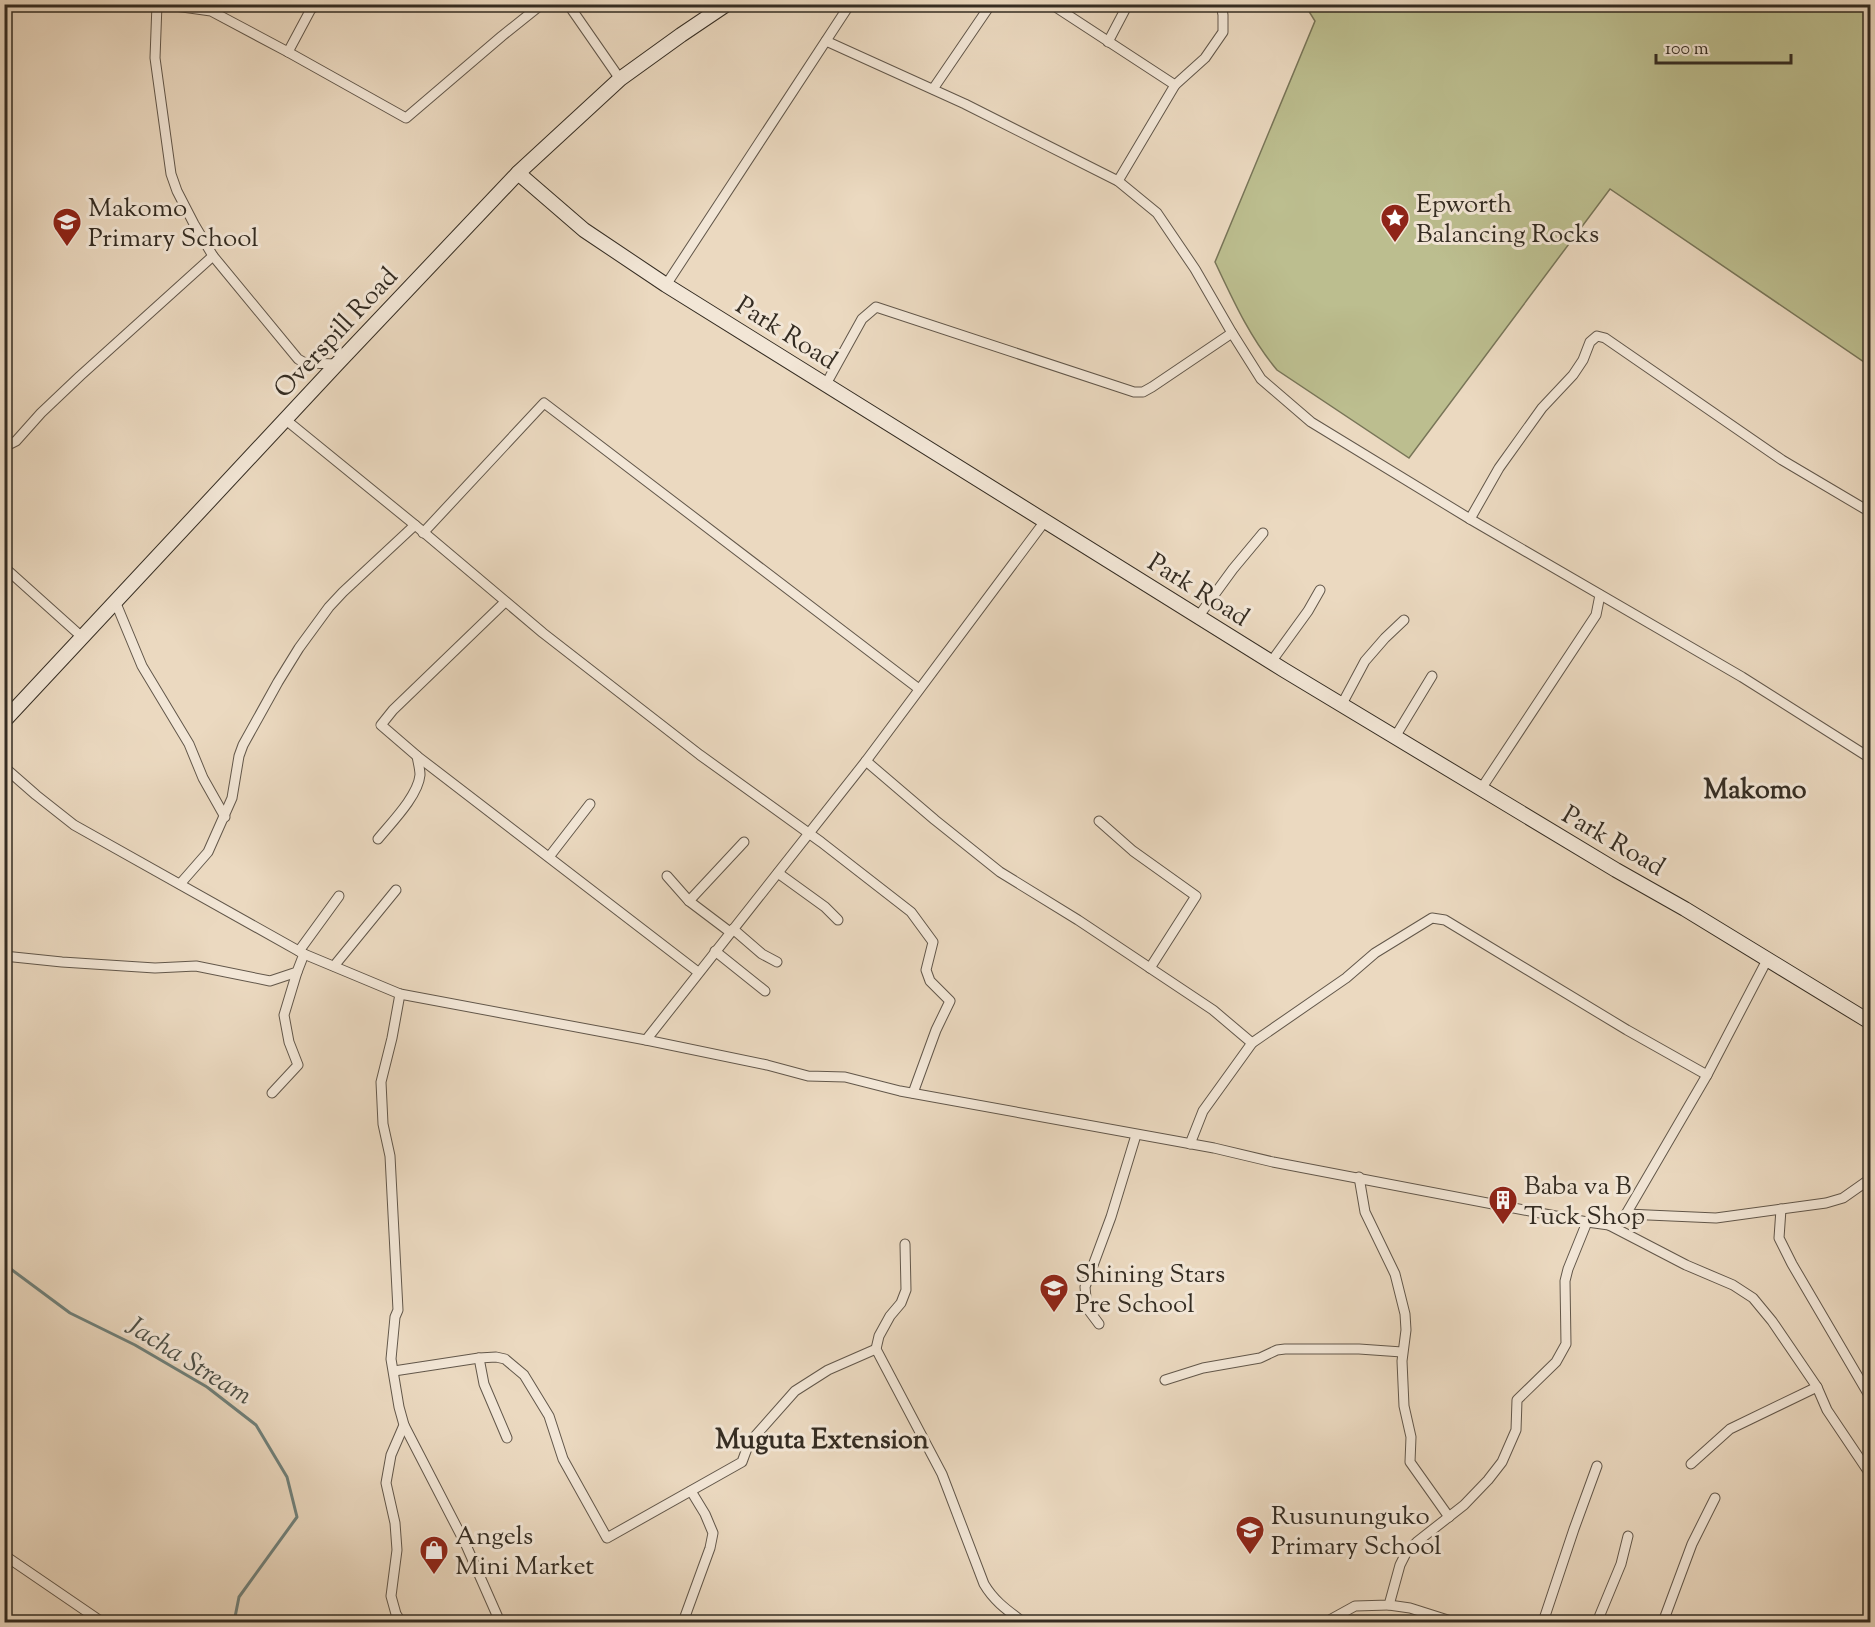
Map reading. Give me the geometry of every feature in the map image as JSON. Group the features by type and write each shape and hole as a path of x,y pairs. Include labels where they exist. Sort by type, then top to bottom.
{"street":[{"path":"337,364 304,363 298,359 213,256 177,191 171,174 155,58 159,4 211,11 406,118 542,4"},
{"path":"288,52 311,9 319,4"},
{"path":"568,4 620,79"},
{"name":"Overspill Road","path":"4,721 518,173 620,79 727,4"},
{"path":"666,285 850,4"},
{"path":"933,89 991,4"},
{"path":"1051,4 1175,85"},
{"path":"1108,42 1128,4"},
{"path":"1118,181 1175,85 1205,58 1223,32 1221,4"},
{"path":"826,41 933,89 1118,181 1157,213 1196,269 1261,379 1311,422 1470,519 1742,677 1870,758"},
{"name":"Park Road","path":"518,173 584,230 666,285 1271,662 1870,1022"},
{"path":"4,447 16,441 41,413 213,256"},
{"path":"826,384 862,319 876,307 1134,392 1143,392 1152,387 1232,333"},
{"path":"1470,519 1499,468 1542,408 1573,375 1583,360 1590,342 1598,336 1605,338 1782,460 1870,512"},
{"path":"423,533 544,403 919,689"},
{"path":"286,420 505,602 700,755 810,834 911,912 933,942 926,970 930,981 950,1001 936,1030 913,1093"},
{"path":"646,1040 810,834 1045,521"},
{"path":"180,884 206,856 232,798 243,745 299,648 343,592 415,525"},
{"path":"1198,616 1263,533"},
{"path":"4,567 82,637"},
{"path":"1271,662 1308,611 1320,590"},
{"path":"1481,789 1596,615 1600,595"},
{"path":"115,602 142,666 189,744 203,778 225,817"},
{"path":"505,602 393,710 381,725 417,756 698,972"},
{"path":"1342,704 1365,660 1404,620"},
{"path":"1395,737 1432,676"},
{"path":"378,839 414,791 420,775 417,756"},
{"path":"866,761 1000,873 1078,920 1213,1010 1252,1043"},
{"path":"4,767 74,825 302,953 400,994 646,1040 767,1065 808,1076 845,1077 913,1093 1609,1225 1754,1298 1817,1387 1827,1410 1870,1474"},
{"path":"549,857 590,804"},
{"path":"1099,821 1133,850 1196,896 1150,968"},
{"path":"689,901 744,842"},
{"path":"778,873 825,907 838,920"},
{"path":"667,876 689,901 762,954 777,962"},
{"path":"334,966 396,890"},
{"path":"272,1093 298,1065 289,1042 284,1015 302,953 339,896"},
{"path":"1190,1144 1203,1111 1252,1043 1346,978 1375,953 1432,918 1445,920 1627,1030 1707,1075"},
{"path":"715,951 765,991"},
{"path":"4,956 155,968 195,966 270,981 297,972"},
{"path":"1609,1225 1626,1214 1707,1075 1767,960"},
{"path":"400,994 381,1082 383,1124 390,1156 394,1217 398,1310 391,1348 399,1407 404,1425 466,1545 500,1623"},
{"path":"1099,1324 1087,1308 1085,1287 1111,1217 1136,1135"},
{"path":"1359,1177 1365,1212 1394,1269 1401,1293 1406,1323 1402,1352 1404,1406 1412,1437 1410,1462 1449,1517"},
{"path":"1626,1214 1716,1218 1826,1203 1843,1198 1870,1179"},
{"path":"1781,1209 1779,1238 1870,1397"},
{"path":"1389,1605 1398,1571 1406,1553 1423,1536 1464,1505 1498,1468 1516,1430 1517,1400 1556,1362 1563,1352 1567,1336 1564,1281 1587,1222"},
{"path":"905,1244 906,1290 901,1303 890,1316 879,1336 876,1349 942,1474 984,1584 998,1604 1023,1623"},
{"path":"394,1371 479,1358 505,1359 524,1375 549,1416 563,1459 607,1538 742,1461 749,1443 801,1387 828,1370 876,1349"},
{"path":"1165,1380 1203,1368 1260,1358 1285,1349 1359,1349 1402,1352"},
{"path":"479,1358 484,1384 507,1438"},
{"path":"1690,1464 1730,1429 1817,1387"},
{"path":"401,1623 391,1596 396,1550 396,1522 386,1483 391,1455 404,1425"},
{"path":"1543,1623 1597,1466"},
{"path":"682,1623 710,1548 713,1533 691,1491"},
{"path":"1663,1623 1692,1544 1715,1498"},
{"path":"1597,1623 1621,1564 1628,1536"},
{"path":"4,1555 102,1623"},
{"path":"1326,1623 1355,1606 1389,1605 1410,1608 1454,1623"},
{"path":"1266,1623 1286,1621 1294,1623"}],"green space":[{"name":"Epworth Balancing Rocks","path":"1305,5 1870,5 1870,366 1610,189 1409,458 1277,370 1250,332 1215,262 1315,21"}],"waterway":[{"name":"Jacha Stream","path":"4,1264 70,1313 135,1345 207,1387 256,1425 287,1477 297,1517 239,1597 234,1622"}],"place":[{"name":"Epworth Balancing Rocks","path":"1395,244"},
{"name":"Makomo Primary School","path":"67,248"},
{"name":"Baba va B Tuck Shop","path":"1503,1226"},
{"name":"Shining Stars Pre School","path":"1054,1314"},
{"name":"Rusununguko Primary School","path":"1250,1556"},
{"name":"Angels Mini Market","path":"434,1576"}],"district":[{"name":"Makomo","path":"1755,789"},
{"name":"Muguta Extension","path":"822,1439"}]}
